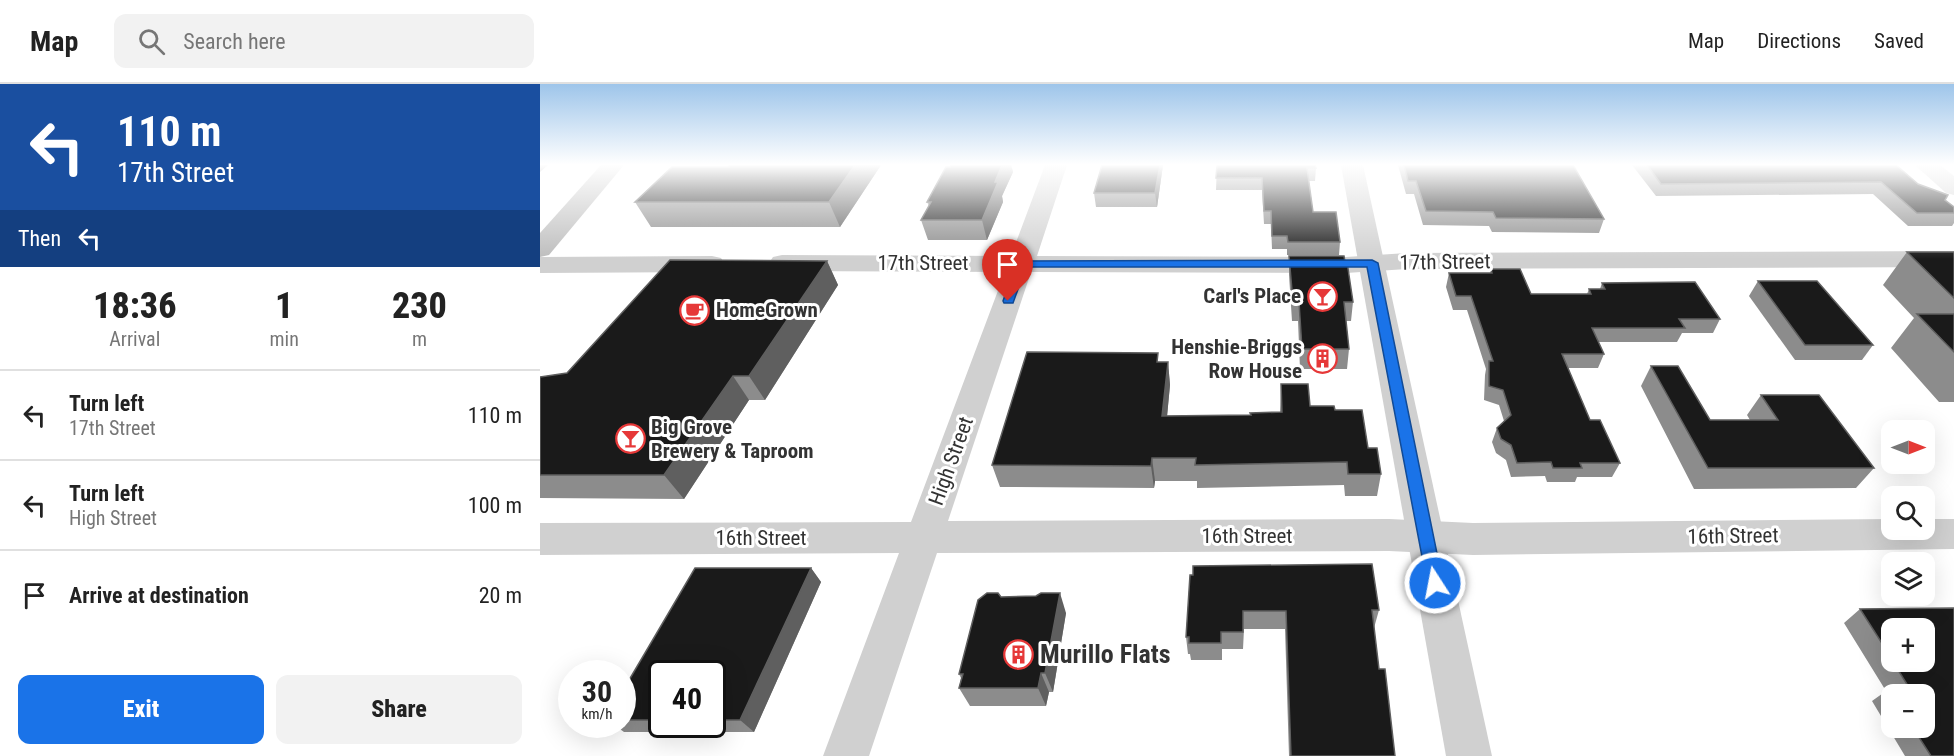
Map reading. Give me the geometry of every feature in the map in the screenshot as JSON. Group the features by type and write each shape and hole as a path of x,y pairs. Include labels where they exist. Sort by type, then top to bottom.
{"main road":[{"path":"540,249 586,196"}],"street":[{"name":"High Street","path":"846,756 1045,196"},
{"path":"1358,196 1469,756"},
{"name":"17th Street","path":"540,265 1954,259"},
{"name":"16th Street","path":"540,539 1485,538 1954,534"}],"building":[{"path":"641,196 833,196 829,202 635,202"},
{"path":"930,196 992,196 982,220 921,220 931,202 927,202"},
{"path":"1263,196 1311,196 1313,212 1336,212 1340,242 1288,242 1287,236 1272,236 1271,211 1264,211"},
{"path":"1421,196 1591,196 1604,219 1496,218 1493,212 1426,211"},
{"path":"1898,196 1947,196 1945,200 1954,207 1954,213 1917,213"},
{"path":"1907,252 1954,252 1954,298"},
{"path":"1289,256 1344,256 1353,302 1344,302 1349,349 1302,349 1299,302 1293,302"},
{"path":"670,260 827,261 749,376 733,376 664,475 540,475 540,377 567,373"},
{"path":"1491,269 1520,269 1531,294 1591,294 1589,289 1605,289 1602,283 1695,282 1720,319 1679,319 1685,328 1592,328 1604,354 1562,354 1590,420 1600,420 1620,463 1580,463 1582,468 1553,468 1551,462 1517,463 1511,445 1501,439 1497,428 1511,415 1503,390 1489,386 1489,361 1493,361 1471,296 1456,296 1449,273 1492,273"},
{"path":"1758,281 1817,281 1873,345 1805,345"},
{"path":"1917,314 1954,314 1954,352"},
{"path":"1027,352 1158,353 1157,362 1168,362 1162,416 1251,415 1250,413 1282,412 1281,384 1308,384 1310,406 1334,406 1335,410 1362,410 1368,448 1377,448 1381,474 1348,474 1347,462 1195,465 1196,458 1152,458 1151,466 992,465"},
{"path":"1651,366 1678,366 1710,420 1778,420 1761,395 1819,395 1874,468 1708,468"},
{"path":"1372,564 1379,610 1372,610 1379,669 1385,669 1395,756 1291,756 1286,611 1243,611 1243,632 1221,632 1221,643 1189,643 1189,637 1186,637 1190,575 1193,575 1193,566"},
{"path":"695,568 811,568 740,720 726,720 726,660 648,660 648,720 636,720 636,668"},
{"name":"Murillo Flats","path":"987,593 998,593 1001,597 1060,593 1045,673 1041,673 1038,688 959,688 963,674 959,674 978,600"},
{"path":"1954,608 1954,756 1931,756 1919,738 1935,738 1935,684 1907,684 1899,672 1935,672 1935,618 1881,618 1881,642 1860,609"}],"place":[{"name":"Carl's Place","path":"1322,296"},
{"name":"HomeGrown","path":"695,310"},
{"name":"Henshie-Briggs Row House","path":"1323,359"},
{"name":"Big Grove Brewery & Taproom","path":"630,439"},
{"name":"Murillo Flats","path":"1019,654"}],"route":[{"path":"1008,301 1022,264 1346,265 1372,263 1435,583"}]}
